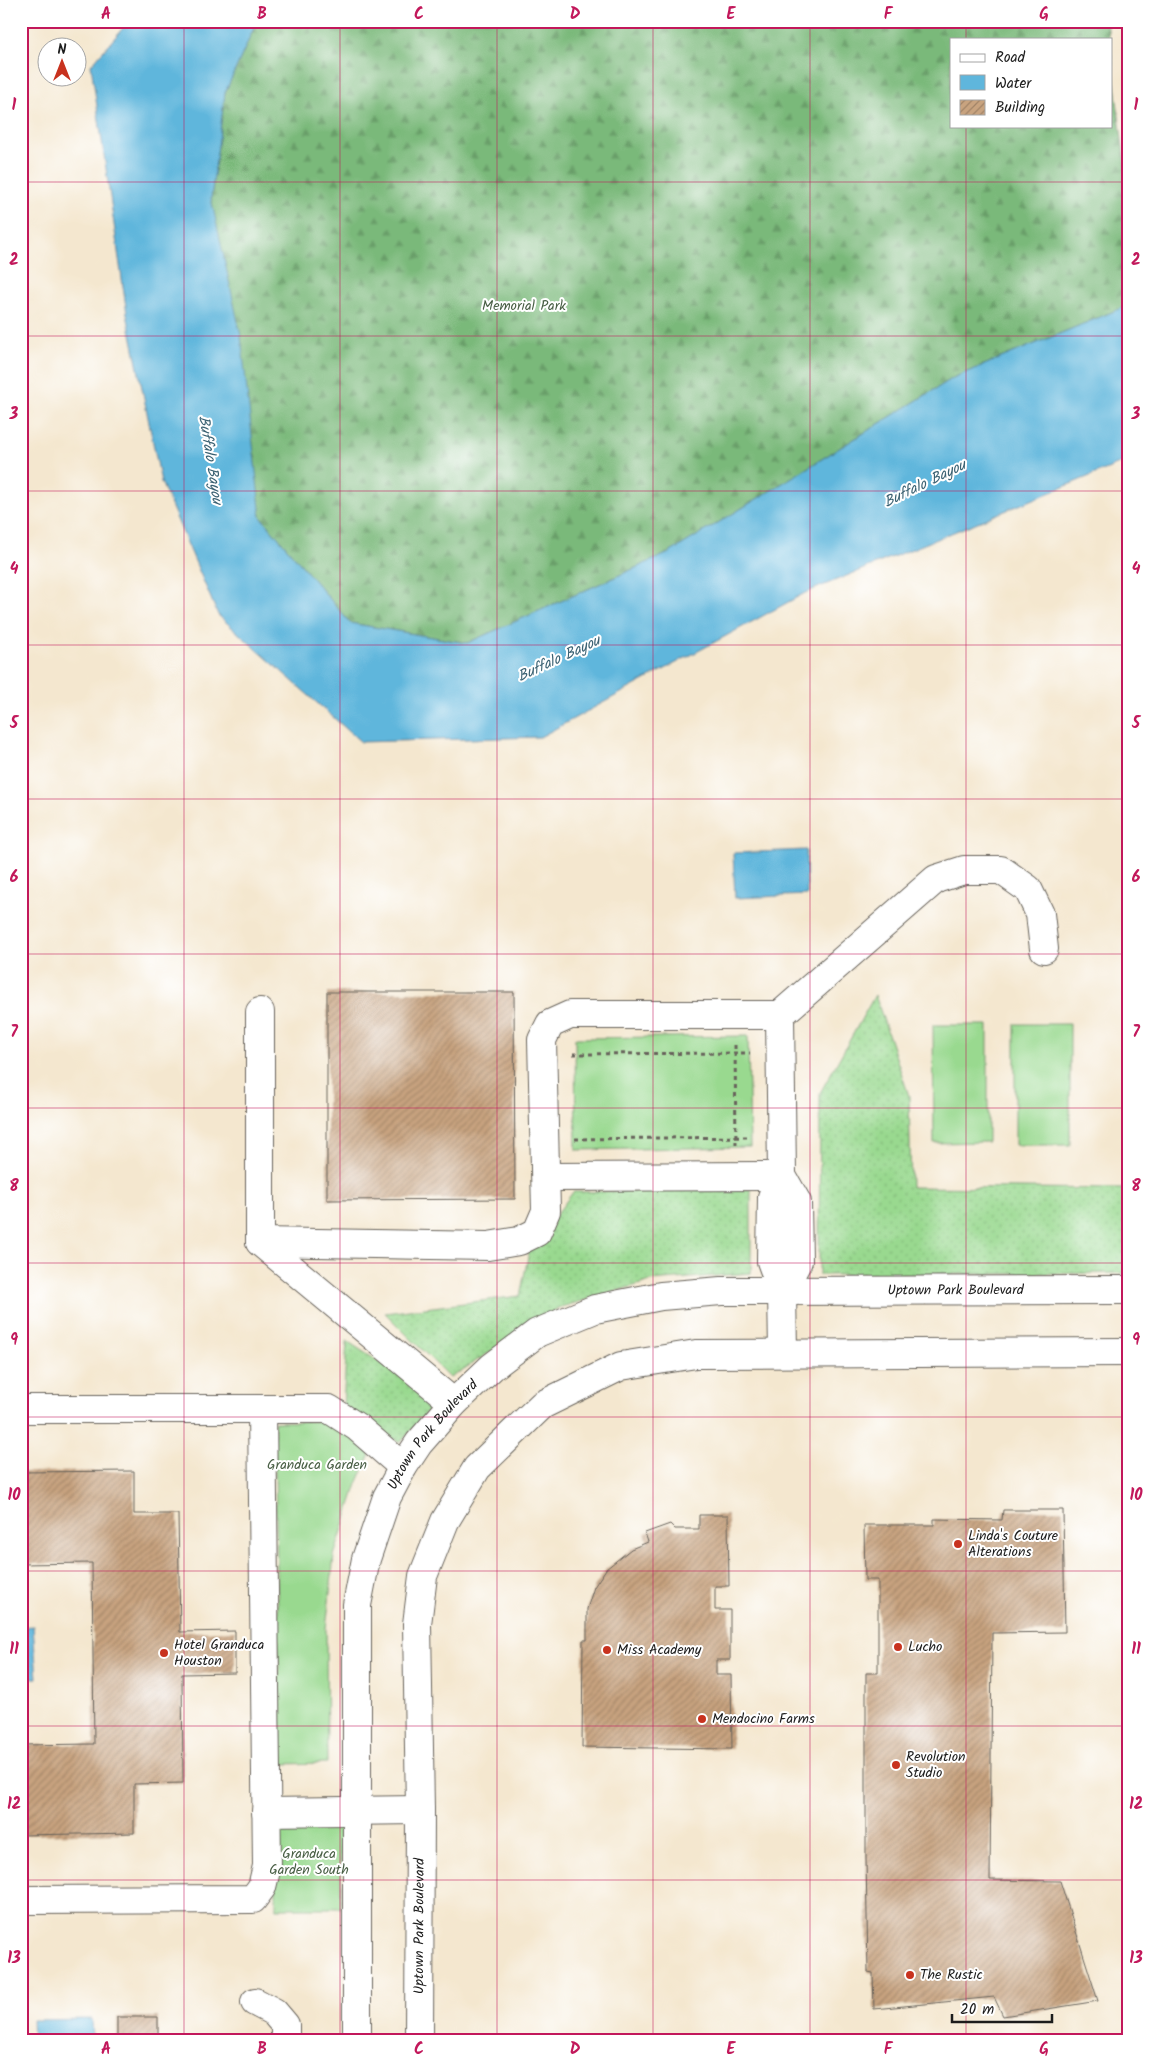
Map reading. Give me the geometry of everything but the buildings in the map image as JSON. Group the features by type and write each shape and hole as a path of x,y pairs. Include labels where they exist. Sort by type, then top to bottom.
{"street":[{"path":"260,1242 488,1246 519,1241 537,1232 546,1211 542,1040 550,1024 570,1015 780,1015 936,879 964,870 1001,870 1028,890 1040,914 1044,949"},
{"path":"260,1012 260,1242"},
{"path":"780,1015 782,1176 772,1197 771,1261 782,1291 783,1352"},
{"path":"546,1177 782,1176"},
{"path":"260,1242 454,1403"},
{"name":"Uptown Park Boulevard","path":"357,2041 357,1605 366,1558 387,1497 403,1467 419,1443 454,1403 492,1367 537,1333 595,1310 661,1296 721,1291 1129,1290"},
{"name":"Uptown Park Boulevard","path":"419,2041 420,1810 417,1624 423,1576 445,1521 477,1468 542,1405 621,1366 696,1354 783,1352 1129,1352"},
{"path":"21,1409 311,1408 334,1410 357,1427 403,1467"},
{"path":"21,1900 253,1899 262,1887 267,1866 262,1409"},
{"path":"266,1812 420,1810"},
{"path":"255,2002 274,2012 285,2025 285,2041"}],"path":[{"path":"734,1015 737,1176"},
{"path":"543,1054 780,1053"},
{"path":"545,1139 782,1138"}],"green space":[{"name":"Memorial Park","path":"257,21 1107,21 1109,38 950,38 950,128 1112,128 1112,62 1129,194 1129,305 955,377 669,553 467,643 350,623 261,517 211,198 225,93"},
{"path":"875,995 909,1096 911,1187 1129,1189 1129,1273 819,1275 820,1093"},
{"path":"1015,1024 1070,1024 1070,1145 1015,1145"},
{"path":"933,1025 988,1025 988,1142 934,1143"},
{"path":"748,1036 750,1147 576,1150 575,1038"},
{"path":"751,1189 751,1273 651,1281 558,1308 450,1378 385,1313 520,1296 529,1252 573,1192"},
{"path":"347,1341 437,1400 400,1443 343,1407"},
{"name":"Granduca Garden","path":"335,1421 370,1454 357,1484 334,1556 326,1629 327,1763 281,1764 274,1422"},
{"name":"Granduca Garden South","path":"276,1817 341,1817 341,1908 276,1908"}],"water":[{"name":"Buffalo Bayou","path":"129,21 257,21 225,93 211,198 241,336 261,517 350,623 467,643 669,553 955,377 1129,305 1129,460 805,593 540,737 361,742 218,615 161,482 127,314 91,65"},
{"path":"806,850 807,895 735,898 733,853"},
{"path":"33,1626 37,1678 21,1679 21,1627"},
{"path":"92,2019 93,2041 33,2041 32,2020"}],"place":[{"name":"Linda's Couture Alterations","path":"958,1544"},
{"name":"Lucho","path":"898,1647"},
{"name":"Miss Academy","path":"607,1650"},
{"name":"Hotel Granduca Houston","path":"164,1653"},
{"name":"Mendocino Farms","path":"702,1719"},
{"name":"Revolution Studio","path":"896,1765"},
{"name":"The Rustic","path":"910,1975"}]}
